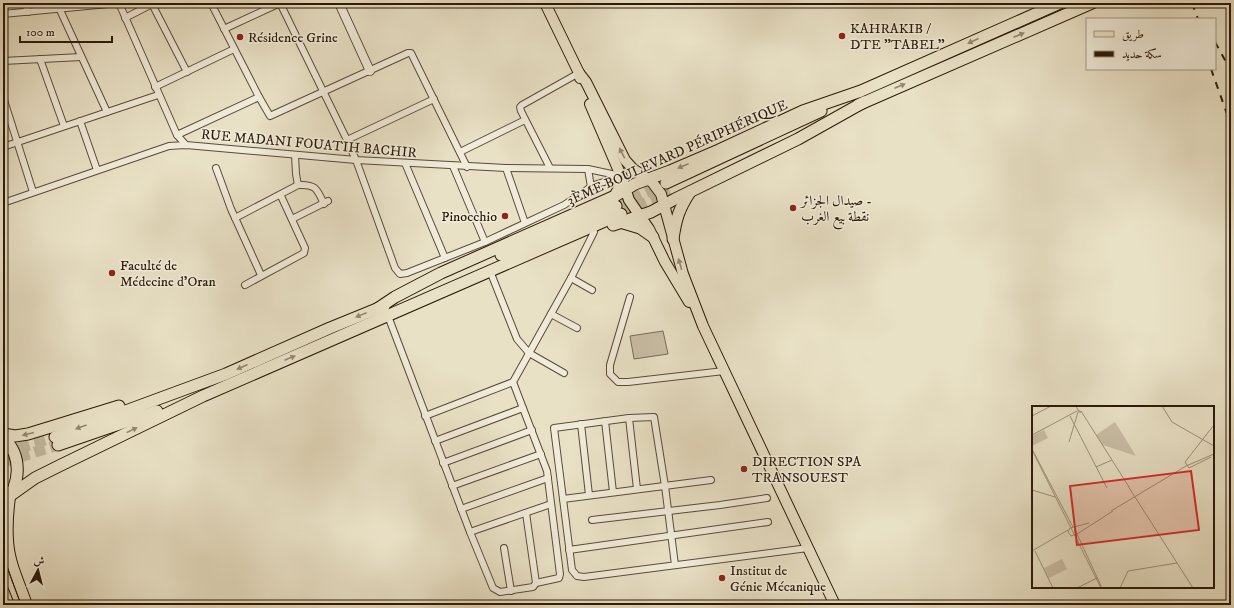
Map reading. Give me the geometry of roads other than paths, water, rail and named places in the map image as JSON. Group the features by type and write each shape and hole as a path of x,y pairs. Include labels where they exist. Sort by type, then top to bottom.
{"highway":[{"name":"3ÈME BOULEVARD PÉRIPHÉRIQUE","path":"203,396 56,441 226,374 377,309 395,297 435,276 618,210 625,190 635,184 719,150 800,106 862,96 1060,3"},
{"path":"668,188 797,123 1092,3"},
{"path":"8,499 35,478 203,396 420,302 618,210 640,215 651,212 664,204 798,139 862,96"},
{"path":"420,302 492,276 594,232 618,210 621,176"},
{"path":"673,239 678,211 691,191"},
{"path":"618,210 633,226 653,237"},
{"path":"3,434 15,436 28,434 192,383 226,374"},
{"path":"3,437 13,450 17,461 18,473 16,484 8,499"}],"main road":[{"path":"545,3 578,73 581,84 621,176 629,200 653,237 703,326"},
{"path":"578,73 586,82 625,160 633,169 648,179 658,190 664,204 683,274 703,326 835,605"},
{"path":"8,499 8,542 12,563 27,605"},
{"path":"3,590 9,605"}],"street":[{"path":"25,3 28,12"},
{"path":"3,14 60,10 119,3 158,94 177,134 186,145"},
{"path":"211,3 259,98 270,116 410,53 467,167"},
{"path":"224,29 280,3 356,160 396,271 400,274 405,274 485,242 568,203 591,187 621,176"},
{"path":"340,3 370,71"},
{"path":"125,18 153,4 186,72"},
{"path":"60,10 107,112"},
{"path":"155,87 234,49"},
{"path":"3,61 81,57"},
{"path":"40,59 64,126"},
{"path":"550,168 520,111 520,107 578,73"},
{"path":"3,147 158,94"},
{"path":"3,97 33,192"},
{"path":"177,134 259,98"},
{"path":"347,140 434,99"},
{"path":"460,152 525,120"},
{"path":"80,121 97,170"},
{"name":"RUE MADANI FOUATIH BACHIR","path":"3,203 169,146 186,145 356,160 467,167 588,170 621,176"},
{"path":"295,155 298,186"},
{"path":"405,163 445,258"},
{"path":"453,166 485,242"},
{"path":"216,168 235,218 261,275"},
{"path":"506,168 525,223"},
{"path":"588,170 591,187"},
{"path":"235,218 281,196 298,186 307,185 317,190 326,203 292,219"},
{"path":"245,285 304,253 305,248 281,196"},
{"path":"425,416 513,382 571,278 594,232"},
{"path":"492,276 517,339 529,353 564,373"},
{"path":"571,278 592,290"},
{"path":"630,297 610,364 610,374 618,382 724,372"},
{"path":"551,314 577,328"},
{"path":"388,316 470,532 493,588 500,592 533,587 536,583 559,578 547,471 513,382"},
{"path":"435,441 523,408"},
{"path":"675,565 655,419 652,416 629,418 554,428 572,570 577,576 584,577 808,548"},
{"path":"629,418 637,489"},
{"path":"605,421 613,492"},
{"path":"581,424 589,495"},
{"path":"443,463 532,430"},
{"path":"452,486 541,454"},
{"path":"461,509 548,478"},
{"path":"563,498 711,480"},
{"path":"592,520 767,498"},
{"path":"470,532 551,504"},
{"path":"526,513 536,583"},
{"path":"569,550 768,522"},
{"path":"504,548 511,591"}],"tunnel":[{"path":"616,206 665,184"},
{"path":"621,214 670,192"},
{"path":"3,453 55,437"},
{"path":"3,462 58,445"}],"tram line":[{"path":"3,556 21,605"}],"railway":[{"path":"1192,3 1198,18"},
{"path":"1216,44 1231,71"},
{"path":"1211,70 1231,125"}],"place":[{"name":"KAHRAKIB / DTE \"TABEL\"","path":"842,36"},
{"name":"Résidence Grine","path":"240,37"},
{"name":"صيدال الجزائر - نقطة بيع الغرب","path":"793,208"},
{"name":"Pinocchio","path":"505,216"},
{"name":"Faculté de Médecine d'Oran","path":"112,273"},
{"name":"DIRECTION SPA TRANSOUEST","path":"744,469"},
{"name":"Institut de Génie Mécanique","path":"722,578"}]}
